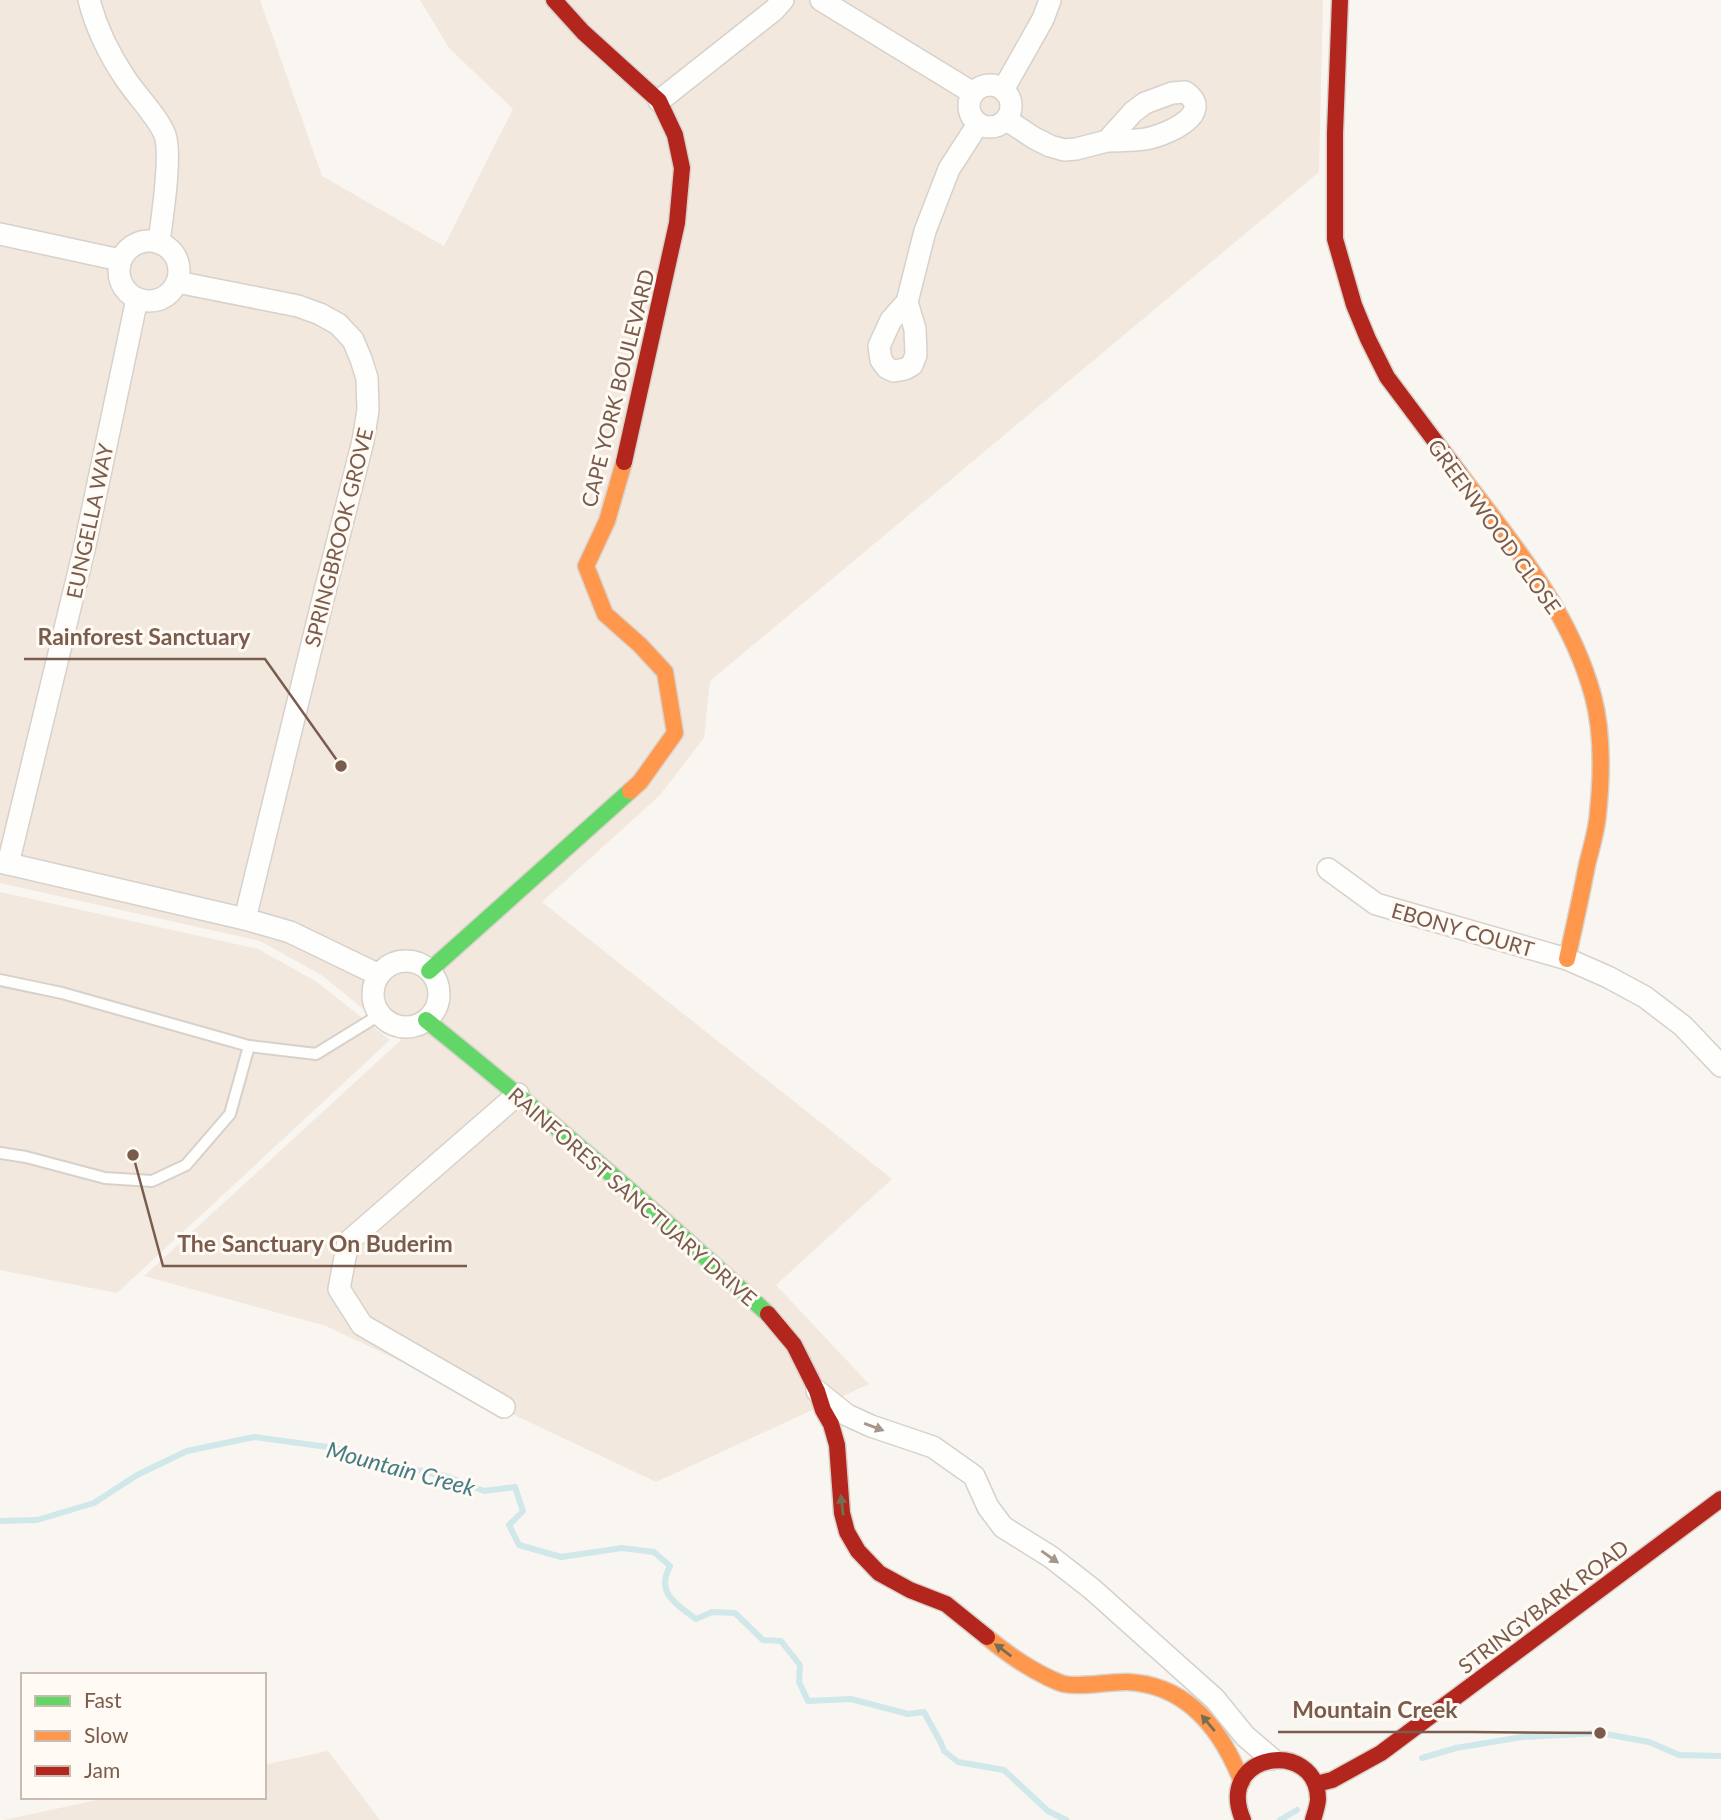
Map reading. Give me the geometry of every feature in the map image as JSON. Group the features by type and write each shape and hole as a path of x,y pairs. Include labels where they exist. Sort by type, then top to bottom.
{"street":[{"path":"89,0 106,47 165,136 167,159 159,242"},
{"path":"554,0 583,32 659,101 783,0"},
{"path":"821,0 973,93"},
{"path":"1003,90 1043,19 1049,0"},
{"name":"GREENWOOD CLOSE","path":"1340,0 1335,132 1335,239 1353,305 1387,377 1533,572 1559,614 1578,652 1593,696 1601,769 1598,816 1567,959"},
{"path":"987,85 993,85 1007,93 1011,104 1007,120 993,127 978,124 971,117 968,107 973,93 987,85"},
{"name":"CAPE YORK BOULEVARD","path":"429,971 640,782 675,733 665,672 605,614 586,566 607,521 622,472 677,223 682,168 675,135 659,101"},
{"path":"1007,120 1034,138 1064,150 1107,141"},
{"path":"907,302 937,196 949,169 978,124"},
{"path":"0,234 120,260"},
{"path":"152,240 159,242 173,252 177,259 177,282 164,298 150,301 137,299 130,295 121,283 118,275 120,260 136,243 152,240"},
{"name":"SPRINGBROOK GROVE","path":"177,282 298,306 320,314 338,324 353,340 366,378 368,410 363,441 245,919"},
{"name":"EUNGELLA WAY","path":"4,863 84,550 137,299"},
{"path":"4,863 290,932 379,975"},
{"name":"EBONY COURT","path":"1328,869 1376,904 1567,959"},
{"path":"1567,959 1608,977 1645,998 1684,1026 1721,1066"},
{"path":"403,961 415,962 429,971 436,980 439,993 438,1004 432,1015 409,1027 387,1021 375,1004 373,994 379,975 387,967 403,961"},
{"name":"RAINFOREST SANCTUARY DRIVE","path":"426,1020 518,1094 696,1248 772,1318 794,1345 831,1424 837,1445 842,1513 847,1532 858,1551 879,1573 946,1605 1026,1667 1062,1684 1129,1682 1159,1688 1184,1699 1204,1717 1220,1738 1233,1759 1241,1782"},
{"path":"504,1407 362,1325 339,1289 348,1242 518,1094"},
{"name":"RAINFOREST SANCTUARY DRIVE","path":"817,1391 847,1415 933,1447 974,1476 988,1507 1003,1527 1051,1557 1092,1589 1215,1699 1245,1736 1272,1759"},
{"name":"STRINGYBARK ROAD","path":"1316,1784 1332,1780 1381,1753 1721,1499"},
{"path":"1243,1820 1238,1803 1241,1782 1259,1763 1272,1759 1285,1759 1308,1772 1316,1784 1319,1796 1318,1810 1313,1820"}],"lane":[{"path":"0,980 62,992 249,1046 316,1054 381,1014"},
{"path":"0,1153 26,1157 104,1178 152,1181 186,1165 230,1114 249,1046"}],"shaded area":[{"path":"0,0 260,0 322,176 444,246 513,109 449,48 420,0 1323,0 1319,172 710,681 704,738 660,795 542,902 892,1179 776,1285 869,1384 656,1482 326,1326 144,1276 401,1040 323,976 260,941 0,883"},
{"path":"0,892 258,949 317,982 390,1040 117,1293 0,1270"},
{"path":"328,1751 380,1820 4,1820 102,1799 266,1799 266,1765"}],"waterway":[{"name":"Mountain Creek","path":"0,1521 37,1520 94,1503 137,1475 187,1451 254,1437 335,1448 449,1477 484,1491 515,1487 523,1511 509,1525 519,1545 561,1557 622,1548 654,1552 670,1566 665,1584 670,1597 696,1619 712,1612 735,1613 763,1640 781,1641 800,1665 799,1682 808,1701 851,1699 908,1714 924,1712 944,1751 958,1762 1004,1770 1048,1811 1066,1820"},
{"name":"Mountain Creek","path":"1422,1758 1456,1748 1522,1737 1600,1733 1649,1742 1679,1755 1721,1756"},
{"name":"Mountain Creek","path":"1280,1820 1297,1810"}],"traffic: fast":[{"path":"429,971 630,791"},
{"path":"426,1020 599,1164 768,1314"}],"traffic: slow":[{"path":"624,462 607,521 586,566 605,614 665,672 675,733 640,782 630,791"},
{"path":"1459,473 1518,551 1554,606 1570,635 1593,696 1599,724 1601,754 1597,819 1567,959"},
{"path":"987,1637 1024,1664 1062,1684 1128,1682 1149,1685 1168,1692 1200,1714 1213,1729 1234,1763 1242,1782"}],"traffic: jam":[{"path":"554,0 583,32 659,101 675,135 682,168 677,223 624,462"},
{"path":"1340,0 1335,133 1335,239 1354,305 1387,377 1459,473"},
{"path":"768,1314 794,1345 831,1424 837,1445 842,1513 847,1532 858,1551 879,1573 910,1590 946,1604 987,1637"},
{"path":"1316,1784 1332,1780 1381,1753 1721,1499"},
{"path":"1243,1820 1238,1797 1242,1779 1254,1767 1269,1761 1286,1761 1302,1767 1313,1780 1318,1799 1313,1820"}],"place":[{"name":"Rainforest Sanctuary","path":"341,766"},
{"name":"The Sanctuary On Buderim","path":"133,1155"},
{"name":"Mountain Creek","path":"1600,1733"}]}
